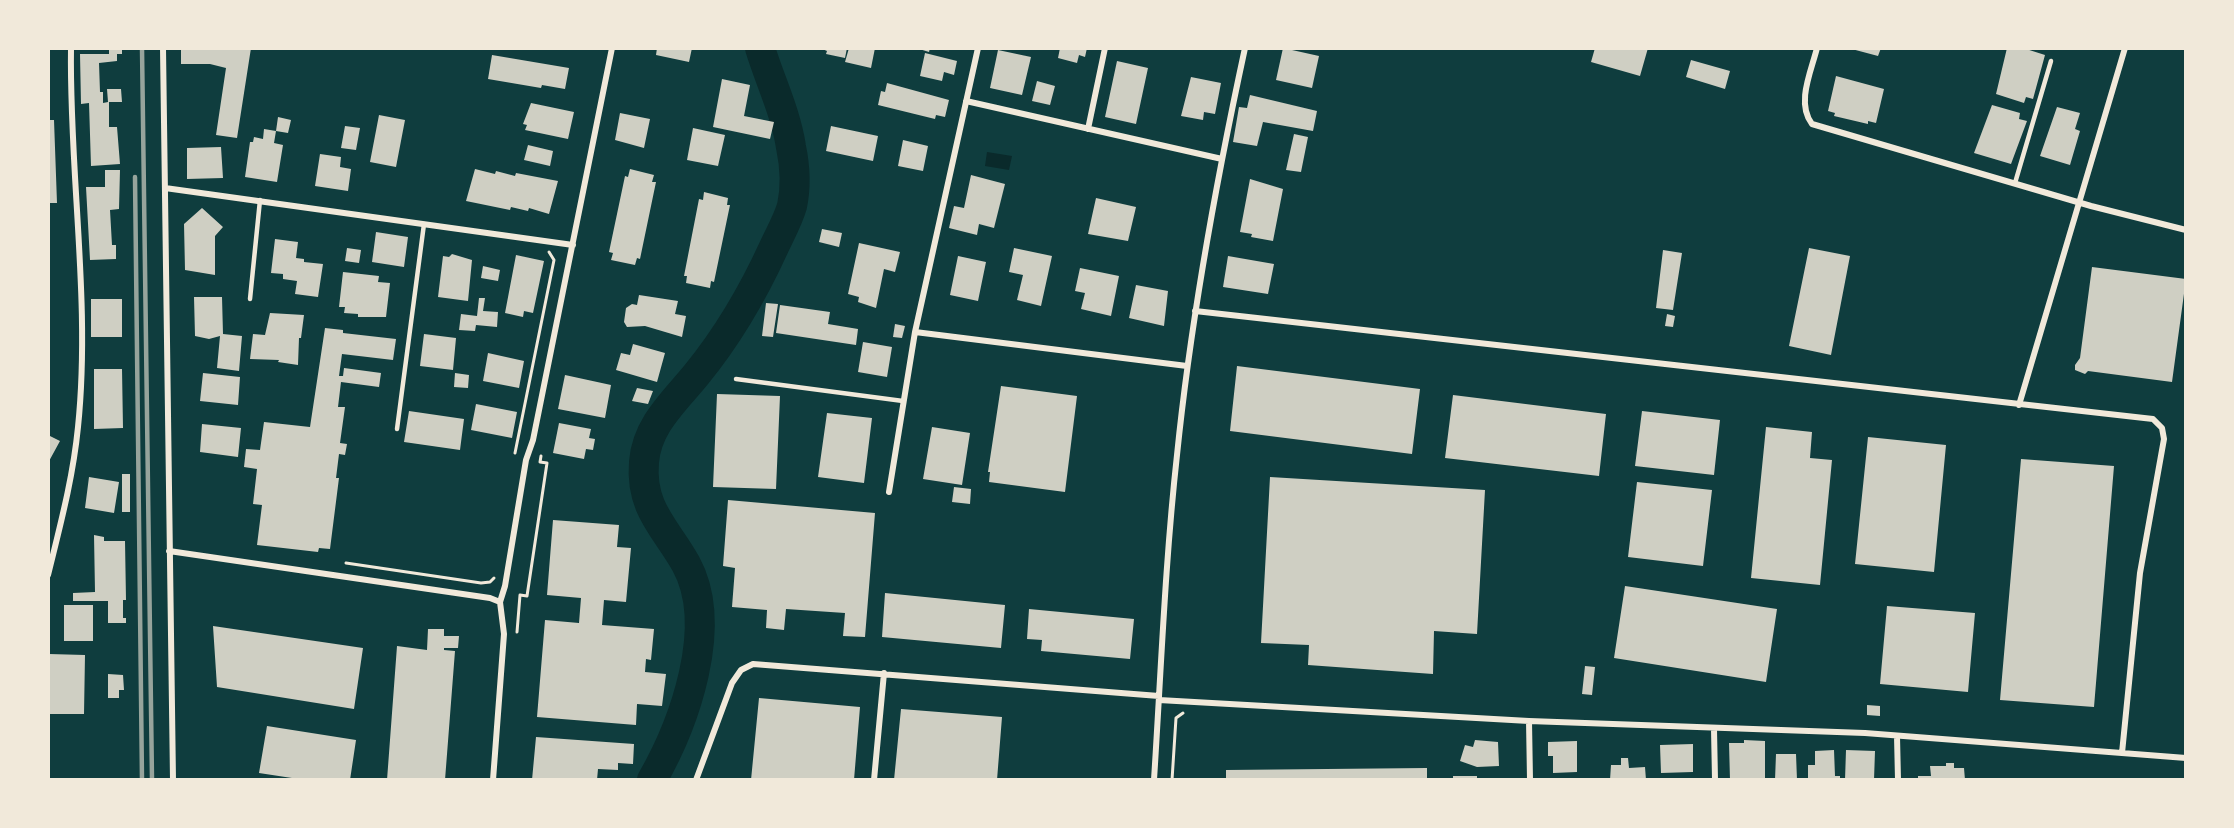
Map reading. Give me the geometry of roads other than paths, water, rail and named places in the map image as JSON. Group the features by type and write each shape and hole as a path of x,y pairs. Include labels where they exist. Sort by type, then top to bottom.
{"street":[{"path":"48,575 74,466 81,386 80,248 71,48"},
{"path":"163,48 173,780"},
{"path":"493,780 504,634 500,602 506,586 526,460 533,440 612,48"},
{"path":"889,492 915,332 978,48"},
{"path":"1088,129 1105,48"},
{"path":"1154,780 1176,464 1188,366 1195,311 1222,159 1245,48"},
{"path":"1817,48 1805,98 1806,116 1812,124 2078,202 2186,230"},
{"path":"2019,405 2125,48"},
{"path":"966,102 1222,159"},
{"path":"165,188 573,245"},
{"path":"1195,311 2019,405 2147,417 2157,421 2163,432 2139,581 2122,753"},
{"path":"915,332 1188,366"},
{"path":"169,551 479,596 500,602"},
{"path":"696,780 728,691 737,675 746,666 768,663 1159,698 1529,721 1897,736 2186,758"},
{"path":"874,780 884,673"},
{"path":"1529,721 1530,780"},
{"path":"1714,729 1715,780"},
{"path":"1897,736 1898,780"}],"lane":[{"path":"2015,183 2051,61"},
{"path":"250,299 260,200"},
{"path":"397,429 424,224"},
{"path":"736,379 903,401"}],"water":[{"path":"987,152 1012,156 1009,170 985,166"}],"waterway":[{"path":"652,780 676,731 686,703 699,645 700,616 696,589 686,564 656,517 646,493 644,478 646,449 656,425 708,360 739,314 784,227 793,199 794,169 789,134 760,48"}],"railway":[{"path":"142,48 152,780"},
{"path":"135,177 142,780"}]}
